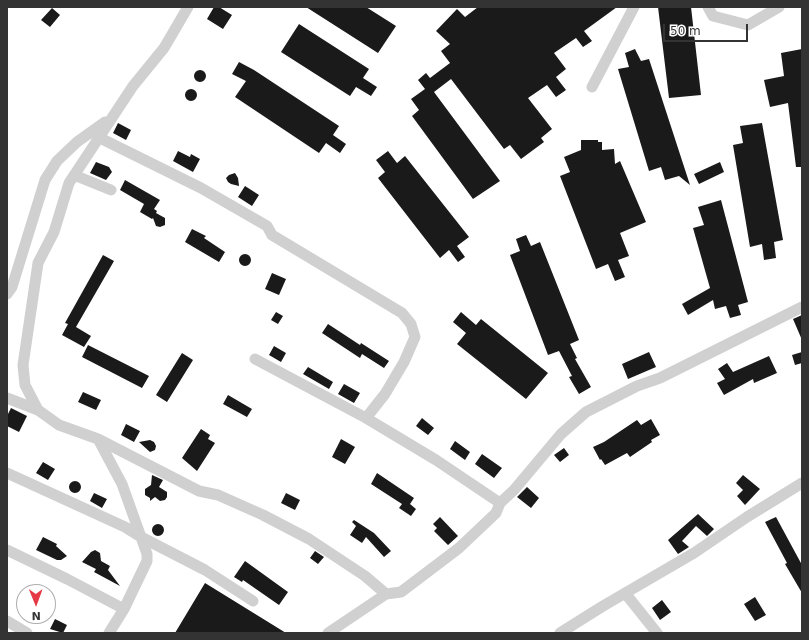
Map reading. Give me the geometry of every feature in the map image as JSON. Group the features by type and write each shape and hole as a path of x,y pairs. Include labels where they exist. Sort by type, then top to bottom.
{"street":[{"path":"38,410 25,385 23,365 38,263 54,232 69,183 111,117 133,86 164,48 188,7"},
{"path":"592,87 634,7"},
{"path":"708,7 712,16 748,24 779,7"},
{"path":"7,294 12,287 45,180 57,161 77,142 111,117"},
{"path":"98,137 201,188 267,226 272,235 402,313 411,324 414,337 404,362 393,381 366,418"},
{"path":"74,175 111,190"},
{"path":"328,633 386,594 402,592 459,548 496,512 500,503 514,490 561,434 586,412 637,386 660,378 802,307"},
{"path":"255,359 366,418 436,460 500,503"},
{"path":"7,398 38,410 59,425 98,438 199,491 218,495 263,515 309,539 365,576 386,594"},
{"path":"98,438 122,484 148,554 147,561 124,609 109,633"},
{"path":"7,473 118,524 205,570 253,601"},
{"path":"563,632 625,593 694,553 747,517 802,483"},
{"path":"7,550 124,609"},
{"path":"625,593 657,633"},
{"path":"7,621 27,633"}],"building":[{"path":"214,7 219,7 232,15 223,29 207,19"},
{"path":"306,7 366,7 396,26 378,53"},
{"path":"478,7 617,7 584,31 592,41 583,47 576,38 554,53 566,69 556,77 566,90 556,97 547,85 528,98 552,129 541,138 544,142 521,159 510,145 504,149 451,79 434,92 500,181 473,199 412,116 419,110 411,99 425,89 418,80 426,73 430,78 450,63 441,51 450,44 436,31 457,9 465,17"},
{"path":"658,7 691,7 701,95 669,98"},
{"path":"52,8 60,15 50,27 41,20"},
{"path":"299,24 369,69 363,78 377,87 371,96 356,87 350,96 281,52"},
{"path":"635,49 641,61 649,59 690,185 679,176 665,180 661,167 649,171 618,69 629,67 625,53"},
{"path":"802,49 802,167 796,167 788,103 770,107 764,80 784,76 781,53"},
{"path":"239,62 254,70 339,126 333,135 346,144 340,153 326,143 319,153 235,97 246,81 232,74"},
{"path":"200,70 204,72 206,76 204,80 200,82 196,80 194,76 196,72"},
{"path":"191,89 195,91 197,95 195,99 191,101 187,99 185,95 187,91"},
{"path":"118,123 131,130 126,140 113,133"},
{"path":"762,123 783,240 774,242 776,258 764,260 762,244 750,247 733,145 743,143 740,126"},
{"path":"581,140 598,140 598,142 602,142 602,150 614,149 615,164 620,161 646,222 620,233 629,256 618,260 625,277 615,281 608,264 596,269 560,176 570,172 564,157 581,150"},
{"path":"178,151 190,157 191,154 200,159 193,172 173,161"},
{"path":"388,151 397,163 405,156 469,237 457,246 465,257 458,262 449,250 440,258 378,178 385,172 376,160"},
{"path":"96,162 109,167 112,172 106,180 90,173"},
{"path":"720,162 724,172 699,184 694,174"},
{"path":"235,173 238,178 239,186 231,184 226,178"},
{"path":"125,180 160,200 154,209 157,211 156,213 165,218 165,225 160,227 156,226 153,218 152,219 140,212 144,204 120,190"},
{"path":"245,186 259,195 252,206 238,197"},
{"path":"721,200 748,302 738,305 741,315 730,318 726,306 715,309 713,300 688,315 682,304 710,288 693,228 704,225 698,207"},
{"path":"192,229 206,236 204,238 225,252 219,262 185,242"},
{"path":"526,235 531,246 540,242 579,340 570,344 577,358 575,359 591,387 579,394 569,377 572,376 559,351 548,355 510,255 520,251 516,239"},
{"path":"245,254 249,256 251,260 249,264 245,266 241,264 239,260 241,256"},
{"path":"103,255 114,261 76,327 91,336 84,347 62,335 68,324 65,323"},
{"path":"272,273 286,279 279,295 265,289"},
{"path":"276,312 283,316 278,324 271,320"},
{"path":"461,312 476,325 481,319 548,373 526,399 457,344 466,333 453,322"},
{"path":"802,315 802,340 793,319"},
{"path":"328,324 360,345 361,343 389,361 384,368 362,354 360,358 322,333"},
{"path":"88,345 149,376 142,388 82,357"},
{"path":"274,346 286,353 281,362 269,355"},
{"path":"649,352 656,367 628,379 622,364"},
{"path":"802,352 802,363 795,365 792,355"},
{"path":"182,353 193,360 167,402 156,395"},
{"path":"769,356 777,373 754,383 753,379 724,395 717,383 725,379 718,369 727,363 733,372"},
{"path":"308,367 333,382 329,389 303,374"},
{"path":"344,384 360,393 354,403 338,394"},
{"path":"83,392 101,400 96,410 78,402"},
{"path":"228,395 252,409 247,417 223,404"},
{"path":"11,408 27,416 19,432 7,426 7,416"},
{"path":"422,418 434,428 428,435 416,426"},
{"path":"651,419 660,435 651,440 652,442 630,457 627,453 605,465 601,459 600,460 593,447 604,442 637,420 641,425"},
{"path":"126,424 140,431 134,442 121,435"},
{"path":"201,429 210,435 208,439 215,443 197,471 182,458"},
{"path":"341,439 355,447 345,464 332,457"},
{"path":"150,440 154,442 156,446 155,450 150,452 139,442"},
{"path":"455,441 470,452 465,460 450,449"},
{"path":"564,448 569,455 560,462 554,455"},
{"path":"482,454 502,468 494,478 475,464"},
{"path":"43,462 55,469 48,480 36,473"},
{"path":"377,473 414,498 410,504 416,509 411,516 399,508 402,504 371,484"},
{"path":"152,475 163,480 159,487 167,492 167,497 165,500 160,501 155,497 150,501 150,498 145,495 145,489 151,485"},
{"path":"743,475 760,489 745,505 737,496 743,490 736,483"},
{"path":"75,481 79,483 81,487 79,491 75,493 71,491 69,487 71,483"},
{"path":"527,487 539,498 531,508 517,497"},
{"path":"94,493 107,499 102,508 90,501"},
{"path":"286,493 300,500 295,510 281,503"},
{"path":"698,514 714,529 707,536 696,526 682,541 689,547 678,554 668,540"},
{"path":"440,517 458,536 448,545 434,531 437,528 433,524"},
{"path":"776,517 802,565 802,593 785,564 787,563 765,522"},
{"path":"354,520 374,533 391,551 384,557 366,537 362,543 350,535 356,526 352,522"},
{"path":"158,524 162,526 164,530 162,534 158,536 154,534 152,530 154,526"},
{"path":"43,537 57,544 56,546 67,556 61,560 57,560 36,550"},
{"path":"95,550 100,553 101,561 110,566 108,570 120,586 94,572 96,569 82,562 91,552"},
{"path":"315,551 324,557 318,564 310,558"},
{"path":"245,561 288,592 279,605 243,580 242,582 234,577"},
{"path":"205,583 286,633 175,633"},
{"path":"755,597 766,615 755,621 744,604"},
{"path":"662,600 671,612 660,620 652,608"},
{"path":"56,620 67,625 63,633 50,629 52,624 56,624"}]}
